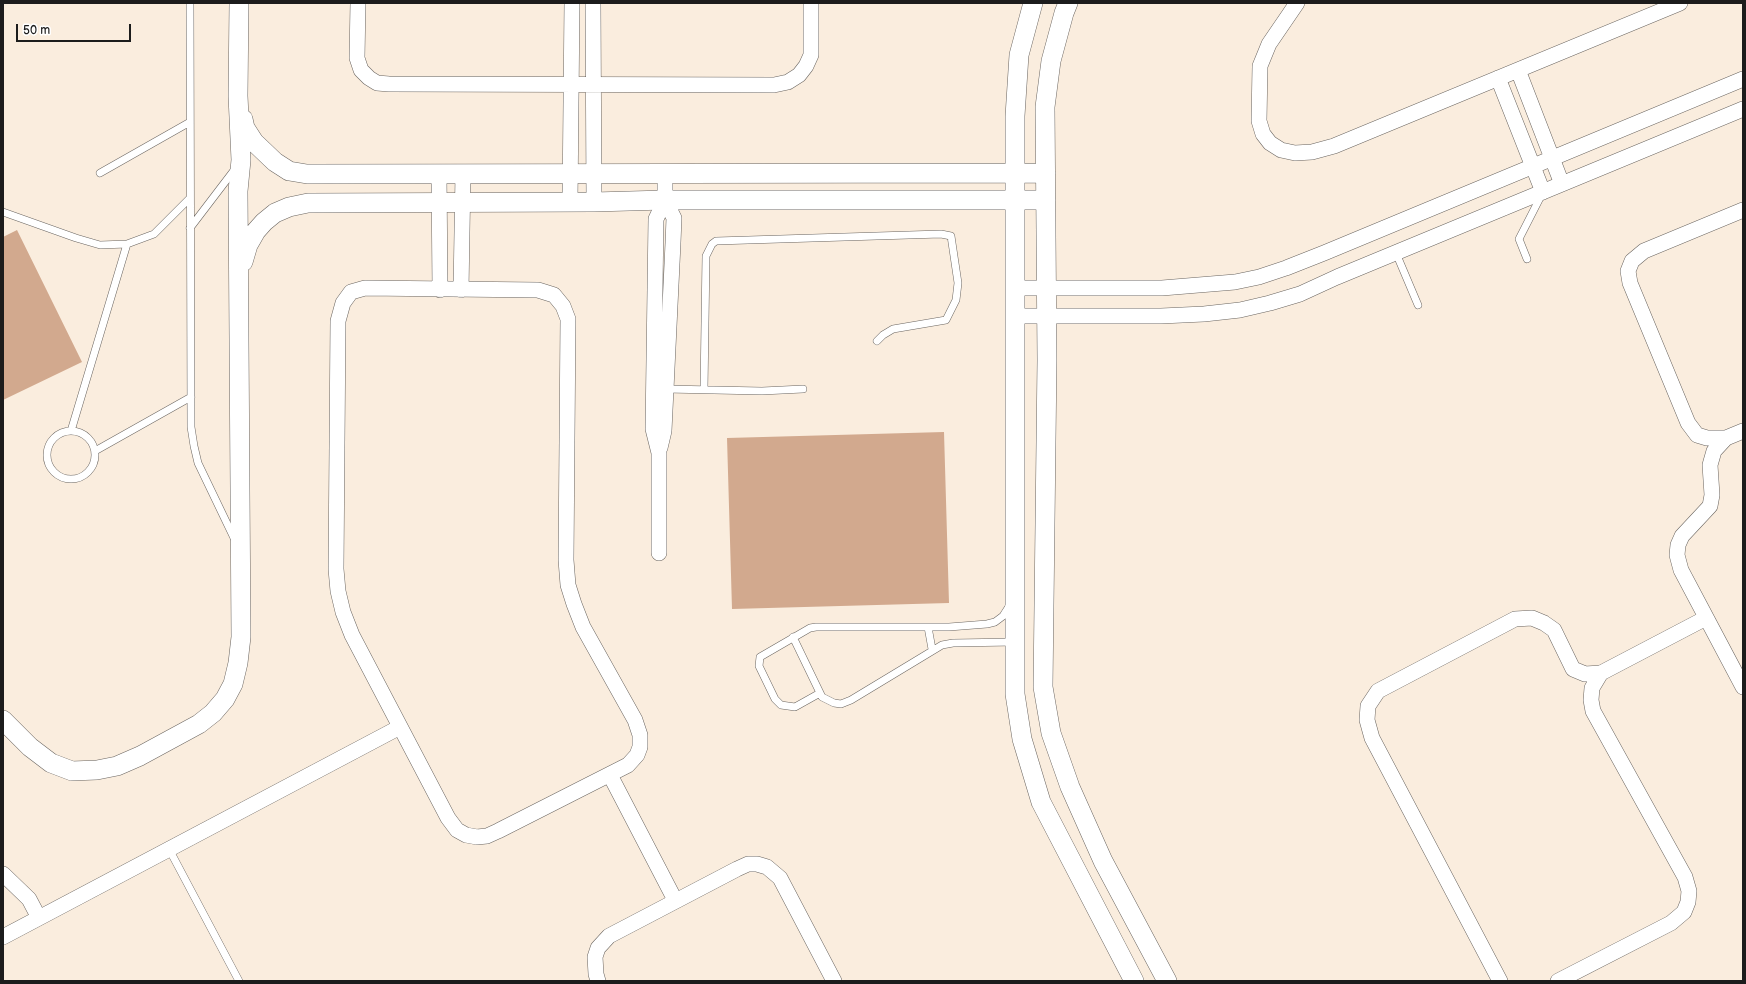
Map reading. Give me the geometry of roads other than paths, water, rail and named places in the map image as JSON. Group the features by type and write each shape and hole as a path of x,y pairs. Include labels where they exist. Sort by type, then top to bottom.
{"street":[{"path":"3,720 30,747 51,763 72,771 97,770 117,766 140,756 199,724 213,713 225,699 233,684 238,663 241,637 238,191 241,160 238,96 239,3"},
{"path":"358,3 357,58 361,70 377,83 572,85 774,85 788,82 803,70 811,55 811,3"},
{"path":"570,202 572,3"},
{"path":"593,3 594,202"},
{"path":"1033,3 1019,55 1015,116 1015,694 1022,739 1041,802 1134,981"},
{"path":"1068,3 1051,61 1045,107 1047,316 1043,687 1050,733 1070,787 1103,861 1167,981"},
{"path":"1297,3 1269,44 1260,66 1259,121 1264,134 1270,143 1281,150 1295,153 1312,152 1334,146 1680,3"},
{"path":"1518,70 1562,184"},
{"path":"1498,78 1543,192"},
{"path":"1015,288 1162,288 1235,282 1259,277 1298,263 1743,79"},
{"path":"238,96 245,128 254,142 275,162 289,171 307,174 1046,173"},
{"path":"1015,316 1161,316 1204,314 1240,310 1300,294 1743,110"},
{"path":"439,174 440,290"},
{"path":"461,290 463,174"},
{"path":"659,553 659,453 653,429 660,389 656,219 664,200 664,174"},
{"path":"239,278 248,246 256,231 275,213 289,207 308,203 594,202 664,200 1046,200"},
{"path":"1743,210 1644,250 1632,261 1628,271 1630,282 1688,423 1697,435 1707,438 1726,438 1743,431"},
{"path":"365,288 461,290 538,290 554,296 563,306 568,319 566,560 568,585 583,627 635,720 640,735 640,747 637,756 628,765 498,831 477,837 466,835 457,830 448,818 400,727 352,635 343,612 338,592 336,569 338,321 343,303 351,292 365,288"},
{"path":"1726,438 1714,451 1710,464 1712,495 1710,506 1682,536 1678,545 1677,555 1681,570 1743,687"},
{"path":"1500,981 1372,738 1367,720 1368,706 1378,691 1515,619 1532,618 1544,623 1554,630 1573,669 1585,674 1602,673 1706,618"},
{"path":"1558,981 1671,923 1684,912 1688,902 1689,891 1685,877 1593,711 1590,700 1592,688 1602,673"},
{"path":"3,937 400,727"},
{"path":"610,774 675,900"},
{"path":"598,981 595,957 598,948 609,936 675,900 748,864 757,864 767,867 780,878 834,981"},
{"path":"3,874 29,899 39,918"}],"lane":[{"path":"190,3 191,427 198,463 241,552"},
{"path":"100,173 190,122"},
{"path":"190,228 241,160"},
{"path":"1527,259 1519,239 1543,192"},
{"path":"3,212 100,245 127,244 154,234 190,198"},
{"path":"704,390 706,256 712,244 716,241 919,234 941,234 951,236 954,246 958,283 956,300 946,320 893,330 883,335 877,341"},
{"path":"71,431 127,244"},
{"path":"1396,253 1418,305"},
{"path":"660,389 804,389"},
{"path":"95,451 191,397"},
{"path":"71,431 79,432 86,436 92,443 95,451 95,459 92,467 80,478 63,478 50,468 47,451 55,437 62,433 71,431"},
{"path":"820,693 795,708 781,706 775,699 758,661 762,655 810,628 928,627 987,624 995,622 1003,616 1015,598"},
{"path":"928,627 932,649"},
{"path":"793,637 820,693 826,700 841,704 852,700 932,649 942,645 953,643 1015,642"},
{"path":"169,849 239,981"}]}
